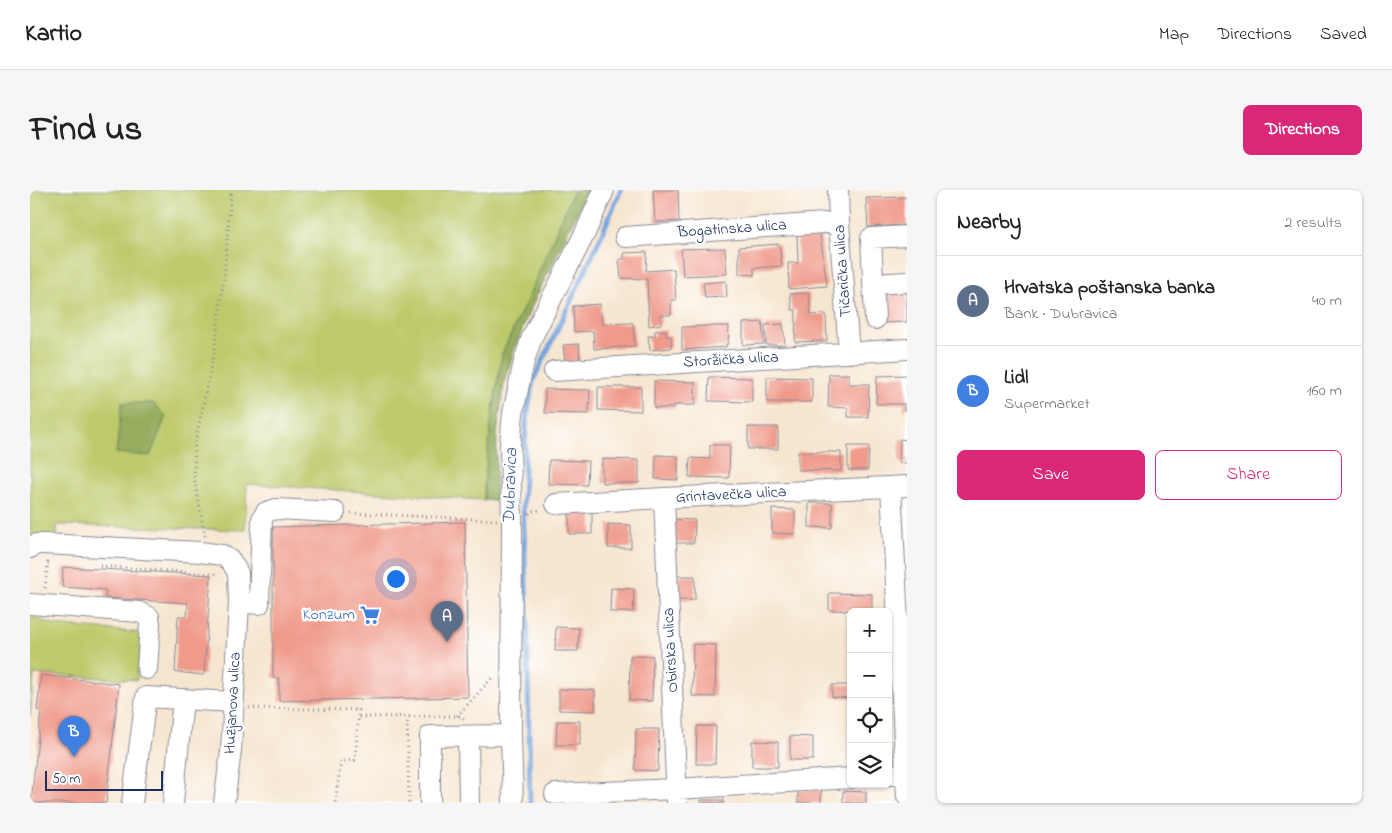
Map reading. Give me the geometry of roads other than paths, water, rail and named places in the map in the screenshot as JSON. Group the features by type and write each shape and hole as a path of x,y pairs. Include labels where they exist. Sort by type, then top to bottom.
{"street":[{"path":"513,803 510,445 513,412 524,361 532,337 585,233 604,190"},
{"name":"Tičarička ulica","path":"838,190 849,353"},
{"name":"Bogatinska ulica","path":"625,237 839,222"},
{"path":"875,319 871,238 907,236"},
{"path":"873,284 907,282"},
{"name":"Storžička ulica","path":"554,371 907,349"},
{"path":"899,487 900,775 907,796"},
{"name":"Grintavečka ulica","path":"556,504 899,487"},
{"name":"Obirska ulica","path":"664,498 677,796"},
{"path":"238,602 266,605 262,519 266,512 276,509 335,512"},
{"name":"Huzjanova ulica","path":"30,548 36,544 44,544 208,553 222,555 231,561 238,573 238,602 231,751 224,803"},
{"path":"37,600 140,612 149,618 150,624 147,670"},
{"path":"132,803 146,697 233,705"},
{"path":"173,803 184,699"},
{"path":"430,803 430,736 511,735"},
{"path":"468,736 469,803"},
{"path":"555,794 677,796 847,778"}],"waterway":[{"name":"Dubravica","path":"530,803 527,612 523,506 527,414 533,381 621,190"}],"place":[{"name":"Konzum","path":"370,615"},
{"name":"Hrvatska poštanska banka","path":"447,642"},
{"name":"Lidl","path":"74,757"}]}
